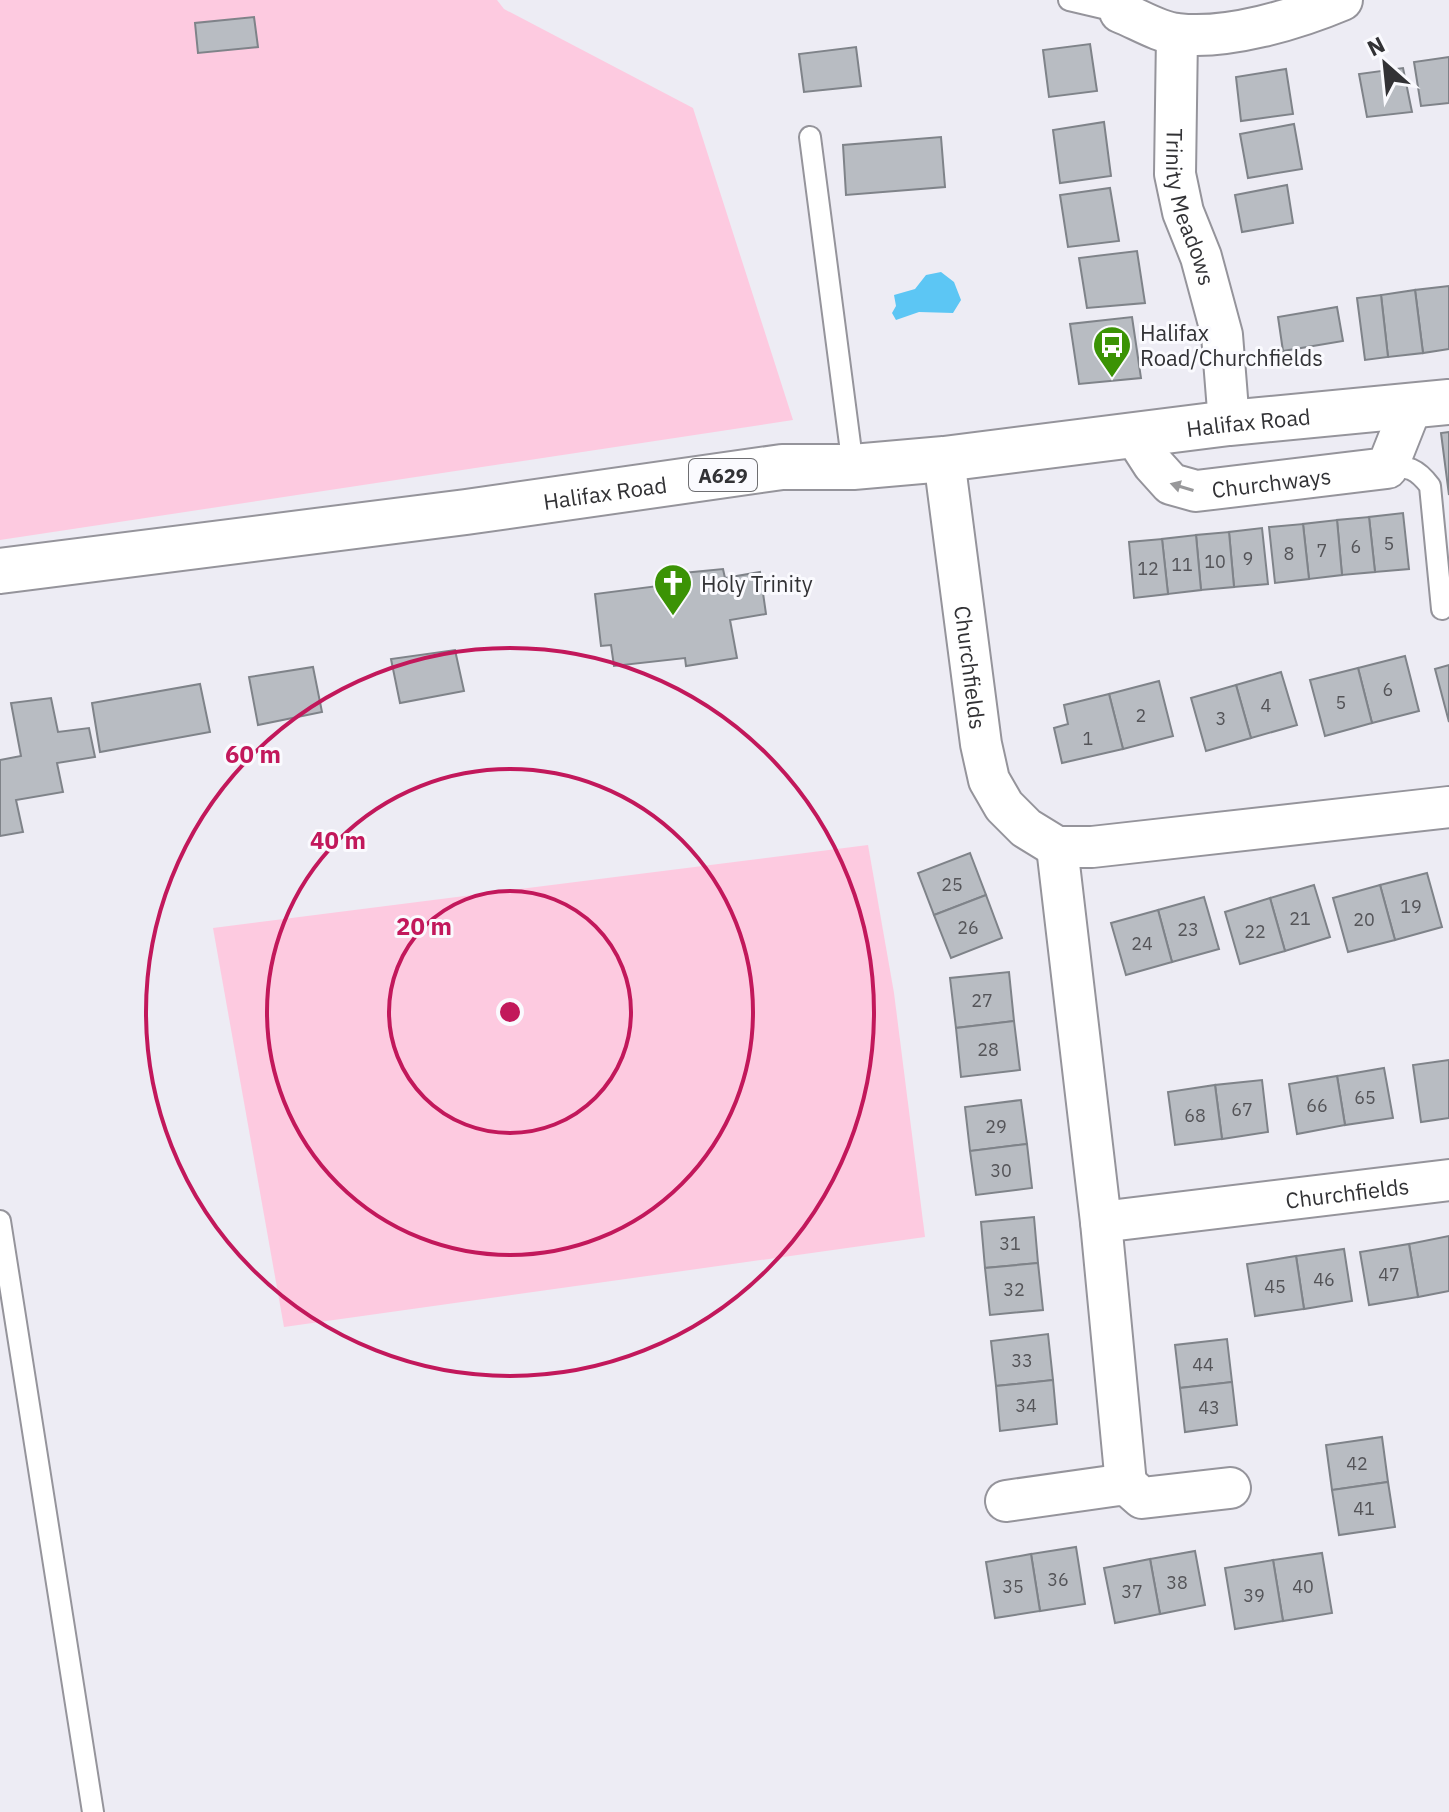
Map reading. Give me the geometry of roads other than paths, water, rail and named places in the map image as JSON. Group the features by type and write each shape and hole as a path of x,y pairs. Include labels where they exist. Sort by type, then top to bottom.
{"highway":[{"name":"Halifax Road","path":"0,571 434,516 782,467 853,467 944,459 1229,423 1431,404"}],"street":[{"path":"1120,12 1177,35 1245,31 1342,0"},
{"name":"Trinity Meadows","path":"1177,35 1175,174 1183,212 1201,257 1222,335 1229,423"},
{"path":"1387,468 1431,404"},
{"name":"Churchways","path":"1135,436 1171,484 1196,491 1387,468"},
{"name":"Churchfields","path":"944,459 981,744 989,780 1004,806 1026,828 1057,847"},
{"path":"1230,1488 1142,1498 1126,1484 1101,1222 1057,847 1092,847 1185,838 1449,807"},
{"name":"Churchfields","path":"1101,1222 1449,1180"},
{"path":"1006,1501 1126,1484"}],"lane":[{"path":"1069,0 1120,12"},
{"path":"810,137 853,467"},
{"name":"Churchways","path":"1387,468 1404,466 1419,472 1430,486 1442,609"},
{"path":"0,1221 93,1812"}],"water":[{"path":"941,272 954,282 961,300 953,313 919,312 896,320 892,313 896,306 894,295 915,289 926,275"}],"place":[{"name":"Halifax Road/Churchfields","path":"1112,379"},
{"name":"Holy Trinity","path":"673,617"}]}
